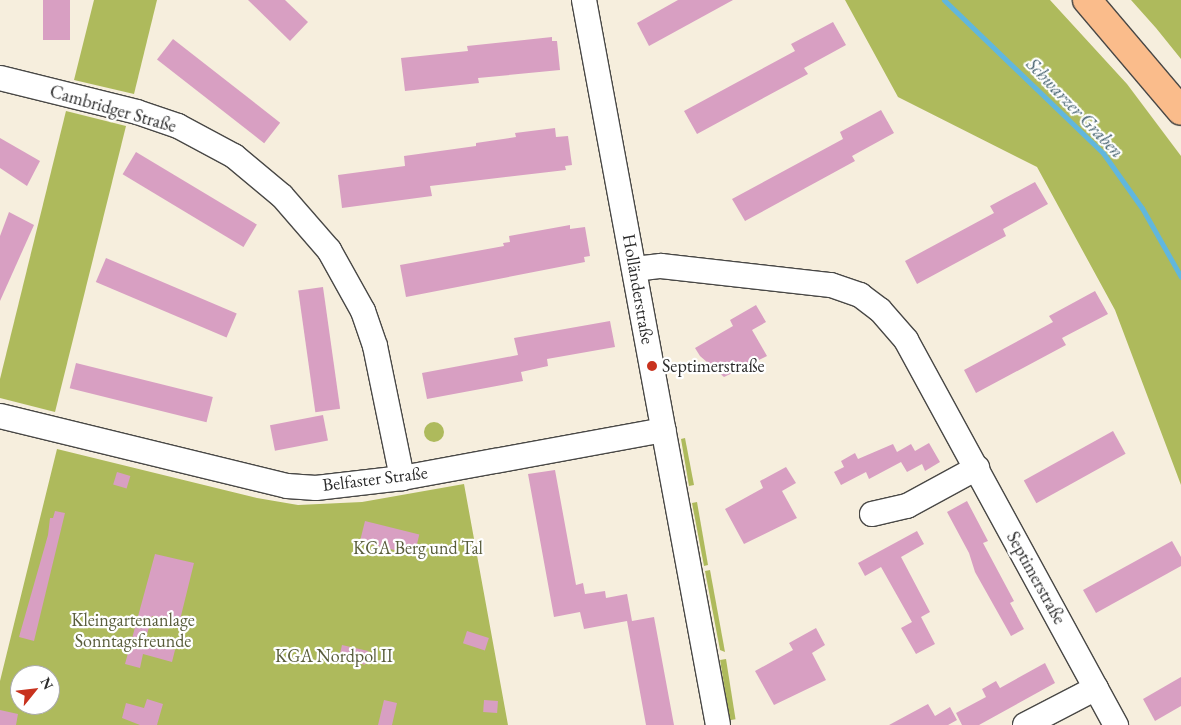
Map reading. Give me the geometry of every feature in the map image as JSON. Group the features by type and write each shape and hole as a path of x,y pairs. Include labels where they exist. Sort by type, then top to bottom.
{"main road":[{"path":"1087,0 1181,111"}],"street":[{"name":"Holländerstraße","path":"584,0 718,725"},
{"name":"Cambridger Straße","path":"0,78 137,112 178,126 234,156 282,196 329,250 362,312 375,346 402,478"},
{"name":"Septimerstraße","path":"635,269 661,266 702,269 831,285 860,295 880,310 906,340 1116,725"},
{"name":"Belfaster Straße","path":"0,416 287,486 350,486 664,430"},
{"path":"872,514 907,506 976,468"},
{"path":"1025,725 1096,688"}],"green space":[{"path":"94,0 157,0 134,94 74,80"},
{"path":"845,0 1050,0 1127,84 1181,156 1181,485 1115,310 1037,167 898,97"},
{"path":"1131,0 1181,0 1181,59 1156,28"},
{"path":"66,111 126,126 55,412 0,398 0,379"},
{"path":"430,422 438,422 444,428 444,436 438,442 430,442 424,436 424,428"},
{"path":"685,438 694,485 689,486 681,439"},
{"path":"57,449 257,498 298,505 362,502 464,484 508,725 0,725 0,681"},
{"path":"697,502 708,565 704,566 692,503"},
{"path":"710,570 725,652 720,650 705,571"},
{"path":"726,659 736,719 730,720 720,660"}],"building":[{"path":"43,0 70,0 70,40 43,40"},
{"path":"248,0 285,0 308,22 290,41"},
{"path":"678,0 733,0 649,46 637,23"},
{"path":"833,22 846,45 804,68 808,74 697,134 684,111 795,51 791,44"},
{"path":"552,37 552,41 557,41 560,70 478,78 479,83 405,91 401,58 468,51 467,46"},
{"path":"173,39 280,123 264,143 157,59"},
{"path":"881,110 894,133 852,156 855,161 745,221 732,199 843,139 840,132"},
{"path":"555,128 556,137 568,136 572,165 565,166 566,170 430,186 432,196 342,208 338,175 405,166 404,156 476,146 476,143 516,137 515,133"},
{"path":"0,138 40,161 27,186 0,168"},
{"path":"136,152 257,225 243,247 123,174"},
{"path":"1035,182 1048,204 1003,229 1006,236 917,284 905,261 994,213 990,206"},
{"path":"9,212 34,225 0,301 0,236"},
{"path":"570,225 570,229 585,227 590,256 584,257 585,262 406,297 400,265 504,246 503,243 510,242 509,236"},
{"path":"106,258 237,313 227,337 96,282"},
{"path":"323,287 340,409 315,412 298,290"},
{"path":"1095,291 1108,314 1062,338 1066,345 976,393 964,370 1053,322 1049,316"},
{"path":"756,305 766,322 752,330 767,356 724,377 700,356 695,348 733,326 730,320"},
{"path":"610,321 615,347 547,359 548,366 521,372 523,381 427,399 422,373 518,355 514,338"},
{"path":"76,363 213,397 207,422 70,388"},
{"path":"323,415 328,441 275,451 270,425"},
{"path":"1113,431 1126,454 1036,503 1024,480"},
{"path":"929,443 940,462 925,471 922,464 907,472 901,462 869,479 866,472 841,485 834,472 844,467 841,461 855,453 858,459 893,444 897,452 911,444 915,451"},
{"path":"786,467 796,483 782,491 797,518 744,544 725,509 763,488 760,481"},
{"path":"555,470 576,585 583,583 585,594 605,591 606,598 627,594 632,621 654,617 674,725 646,725 627,621 584,629 580,612 554,617 528,474"},
{"path":"117,472 130,476 127,489 113,484"},
{"path":"967,501 988,541 983,543 1014,601 1010,603 1024,629 1011,636 975,572 969,553 947,512"},
{"path":"55,511 65,513 34,641 19,637 48,535 50,518 53,518"},
{"path":"365,521 419,535 414,555 360,541"},
{"path":"917,531 924,544 901,557 930,612 921,617 935,644 916,654 901,628 912,622 881,567 865,576 858,563"},
{"path":"1172,541 1181,557 1181,566 1096,613 1083,590"},
{"path":"155,554 194,563 179,624 152,616 145,642 175,650 172,662 143,654 140,668 125,664"},
{"path":"816,628 825,645 812,653 826,680 774,705 755,671 793,650 789,643"},
{"path":"467,631 489,638 485,650 463,643"},
{"path":"342,645 368,651 365,665 339,659"},
{"path":"1045,663 1055,683 979,725 962,725 956,713 986,697 982,689 996,681 1000,688"},
{"path":"1181,677 1181,706 1155,721 1143,699"},
{"path":"147,699 163,704 157,725 140,725 122,718 126,703 144,708"},
{"path":"384,700 397,703 392,725 378,725"},
{"path":"484,700 498,701 497,713 483,712"},
{"path":"928,704 935,716 950,707 957,720 948,725 889,725"},
{"path":"0,710 10,712 10,715 18,715 16,725 0,725"}],"waterway":[{"name":"Schwarzer Graben","path":"944,0 1103,153 1142,208 1181,277"}],"place":[{"name":"Septimerstraße","path":"652,366"}],"park label":[{"name":"KGA Berg und Tal","path":"418,548"},
{"name":"Kleingartenanlage Sonntagsfreunde","path":"133,631"},
{"name":"KGA Nordpol II","path":"334,656"}]}
